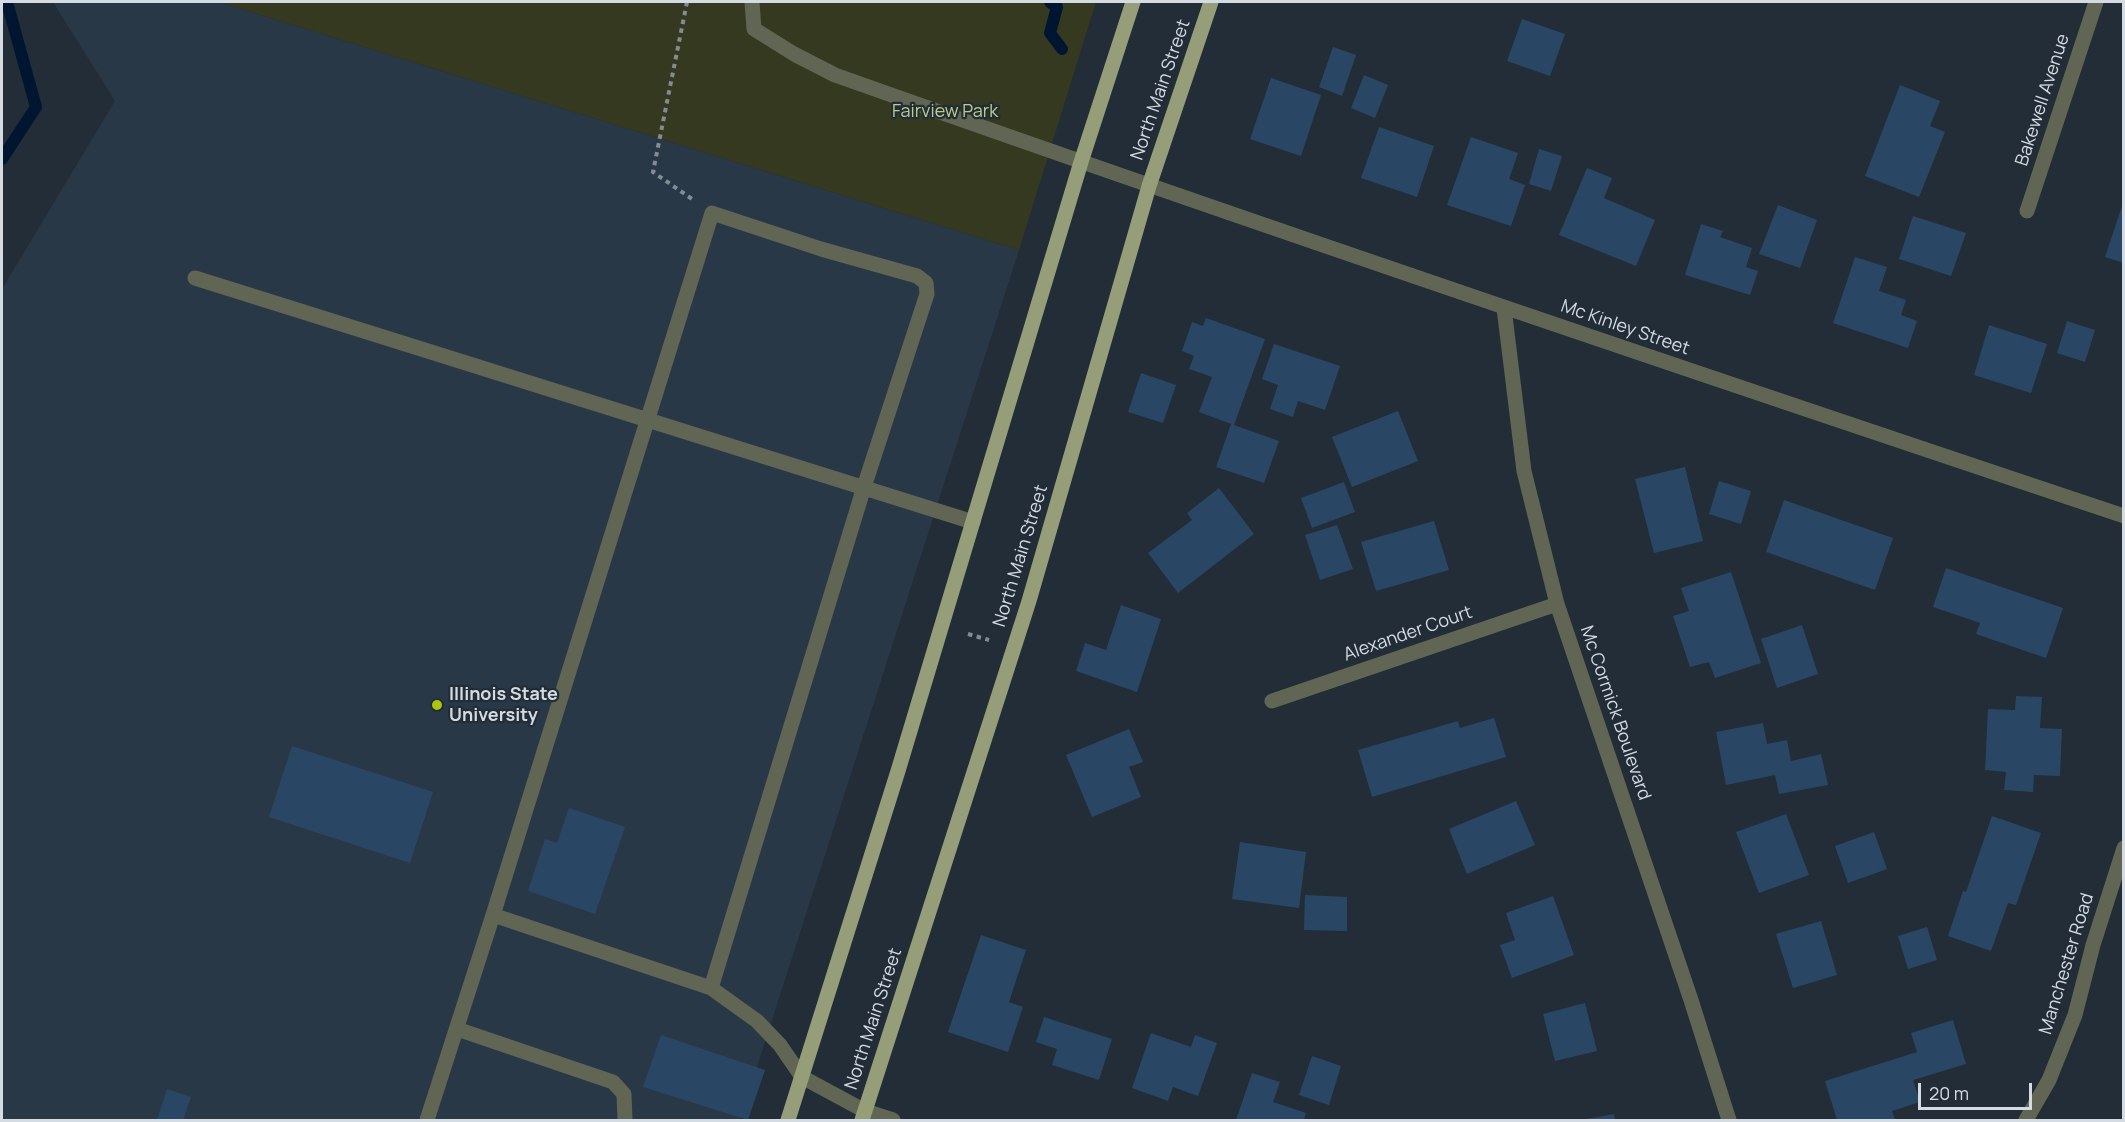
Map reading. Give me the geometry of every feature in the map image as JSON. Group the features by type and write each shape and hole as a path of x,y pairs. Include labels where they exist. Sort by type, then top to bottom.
{"main road":[{"path":"788,1120 898,771 1081,162 1133,2"},
{"name":"North Main Street","path":"864,1116 1029,601 1149,186 1211,2"}],"street":[{"name":"Mc Kinley Street","path":"752,2 754,29 794,54 835,75 1504,308 2124,516"},
{"name":"Bakewell Avenue","path":"2027,211 2096,2"},
{"path":"427,1120 494,915 712,213 821,249 916,276 926,283 927,294 864,487 711,988"},
{"path":"195,278 973,522"},
{"name":"Mc Cormick Boulevard","path":"1504,308 1524,471 1557,604 1691,1000 1729,1120"},
{"name":"Alexander Court","path":"1272,701 1557,604"},
{"name":"Manchester Road","path":"2026,1120 2049,1080 2075,1015 2093,945 2124,848"},
{"path":"494,915 711,988 756,1021 780,1045 802,1077 864,1116 893,1120"},
{"path":"456,1029 613,1082 624,1094 625,1120"}],"path":[{"path":"687,2 653,172 712,213"},
{"path":"968,634 995,642"}],"shaded area":[{"name":"Illinois State University","path":"53,2 219,2 1019,250 740,1120 2,1120 2,289 115,101"}],"green space":[{"name":"Fairview Park","path":"219,2 1096,2 1019,250"}],"building":[{"path":"1522,19 1565,34 1550,76 1507,61"},
{"path":"1333,47 1356,55 1342,96 1319,87"},
{"path":"1364,75 1388,85 1375,118 1351,108"},
{"path":"1271,78 1321,95 1301,156 1250,139"},
{"path":"1900,85 1940,101 1930,126 1945,132 1919,197 1865,176"},
{"path":"1379,127 1434,146 1417,197 1361,178"},
{"path":"1471,137 1518,153 1509,179 1525,185 1511,226 1447,205"},
{"path":"1539,149 1562,156 1551,191 1529,184"},
{"path":"1587,168 1612,178 1604,198 1655,220 1636,266 1559,235"},
{"path":"2124,203 2124,263 2105,257"},
{"path":"1778,205 1817,220 1800,268 1759,254"},
{"path":"1913,216 1966,233 1951,276 1899,259"},
{"path":"1701,224 1723,231 1720,237 1752,248 1746,267 1758,271 1750,295 1685,275"},
{"path":"1855,257 1887,267 1879,291 1906,300 1901,315 1917,321 1908,348 1833,323"},
{"path":"1206,318 1265,339 1234,425 1279,441 1264,483 1216,467 1231,424 1199,412 1212,377 1189,369 1194,356 1182,351 1192,322 1203,326"},
{"path":"2067,321 2095,330 2085,362 2057,353"},
{"path":"1989,325 2047,344 2031,393 1974,375"},
{"path":"1274,344 1340,366 1325,410 1298,401 1293,417 1270,409 1278,385 1262,379"},
{"path":"1141,373 1176,385 1163,423 1128,412"},
{"path":"1398,411 1418,461 1352,487 1332,437"},
{"path":"1685,467 1703,541 1654,553 1635,479"},
{"path":"1719,481 1751,491 1741,524 1709,514"},
{"path":"1344,482 1355,512 1312,528 1301,498"},
{"path":"1219,488 1254,534 1178,593 1148,553 1192,520 1187,513"},
{"path":"1784,500 1893,538 1875,590 1766,552"},
{"path":"1434,521 1449,570 1376,591 1361,542"},
{"path":"1337,525 1353,569 1320,580 1305,535"},
{"path":"1946,568 2063,608 2046,658 1976,634 1980,623 1933,607"},
{"path":"1731,572 1761,663 1715,678 1709,662 1690,667 1673,616 1689,611 1681,588"},
{"path":"1121,605 1161,619 1137,692 1076,671 1085,643 1106,650"},
{"path":"1802,625 1818,674 1777,688 1761,639"},
{"path":"2016,696 2042,697 2040,728 2062,729 2060,776 2034,775 2033,792 2004,790 2006,772 1985,770 1988,709 2015,710"},
{"path":"1494,718 1506,757 1372,797 1358,750 1458,721 1460,728"},
{"path":"1763,723 1767,744 1787,740 1791,761 1821,754 1828,785 1779,794 1775,775 1726,785 1716,732"},
{"path":"1129,729 1143,762 1129,767 1141,797 1092,817 1066,755"},
{"path":"292,746 433,792 410,863 269,817"},
{"path":"1516,801 1535,845 1467,874 1449,829"},
{"path":"569,808 625,827 595,914 528,891 545,839 557,843"},
{"path":"1786,814 1809,875 1759,893 1736,832"},
{"path":"1992,816 2041,833 2016,905 2008,903 1991,951 1948,936"},
{"path":"1874,832 1887,869 1848,883 1835,846"},
{"path":"1240,842 1306,852 1299,908 1232,899"},
{"path":"1305,895 1347,897 1347,931 1304,930"},
{"path":"1553,896 1574,955 1512,978 1500,945 1515,940 1506,913"},
{"path":"1821,921 1837,975 1793,988 1776,934"},
{"path":"1927,927 1937,960 1908,969 1898,936"},
{"path":"981,935 1026,950 1009,1002 1023,1007 1008,1052 948,1032"},
{"path":"1585,1003 1597,1051 1555,1061 1543,1014"},
{"path":"1044,1017 1112,1039 1099,1080 1052,1065 1057,1049 1036,1042"},
{"path":"1953,1020 1966,1064 1913,1080 1920,1102 1892,1111 1895,1120 1837,1120 1825,1081 1917,1052 1911,1033"},
{"path":"1151,1033 1191,1047 1195,1035 1217,1043 1198,1096 1173,1087 1168,1101 1132,1088"},
{"path":"661,1035 765,1070 748,1120 643,1087"},
{"path":"1312,1056 1341,1066 1329,1105 1299,1095"},
{"path":"1252,1073 1280,1082 1273,1102 1306,1113 1304,1120 1236,1120"},
{"path":"167,1089 191,1097 183,1120 157,1120"},
{"path":"1614,1114 1615,1120 1586,1120 1586,1119"}],"waterway":[{"path":"2,159 36,107 7,2"},
{"path":"1050,2 1057,7 1050,33 1062,49"}],"place":[{"name":"Illinois State University","path":"437,705"}]}
